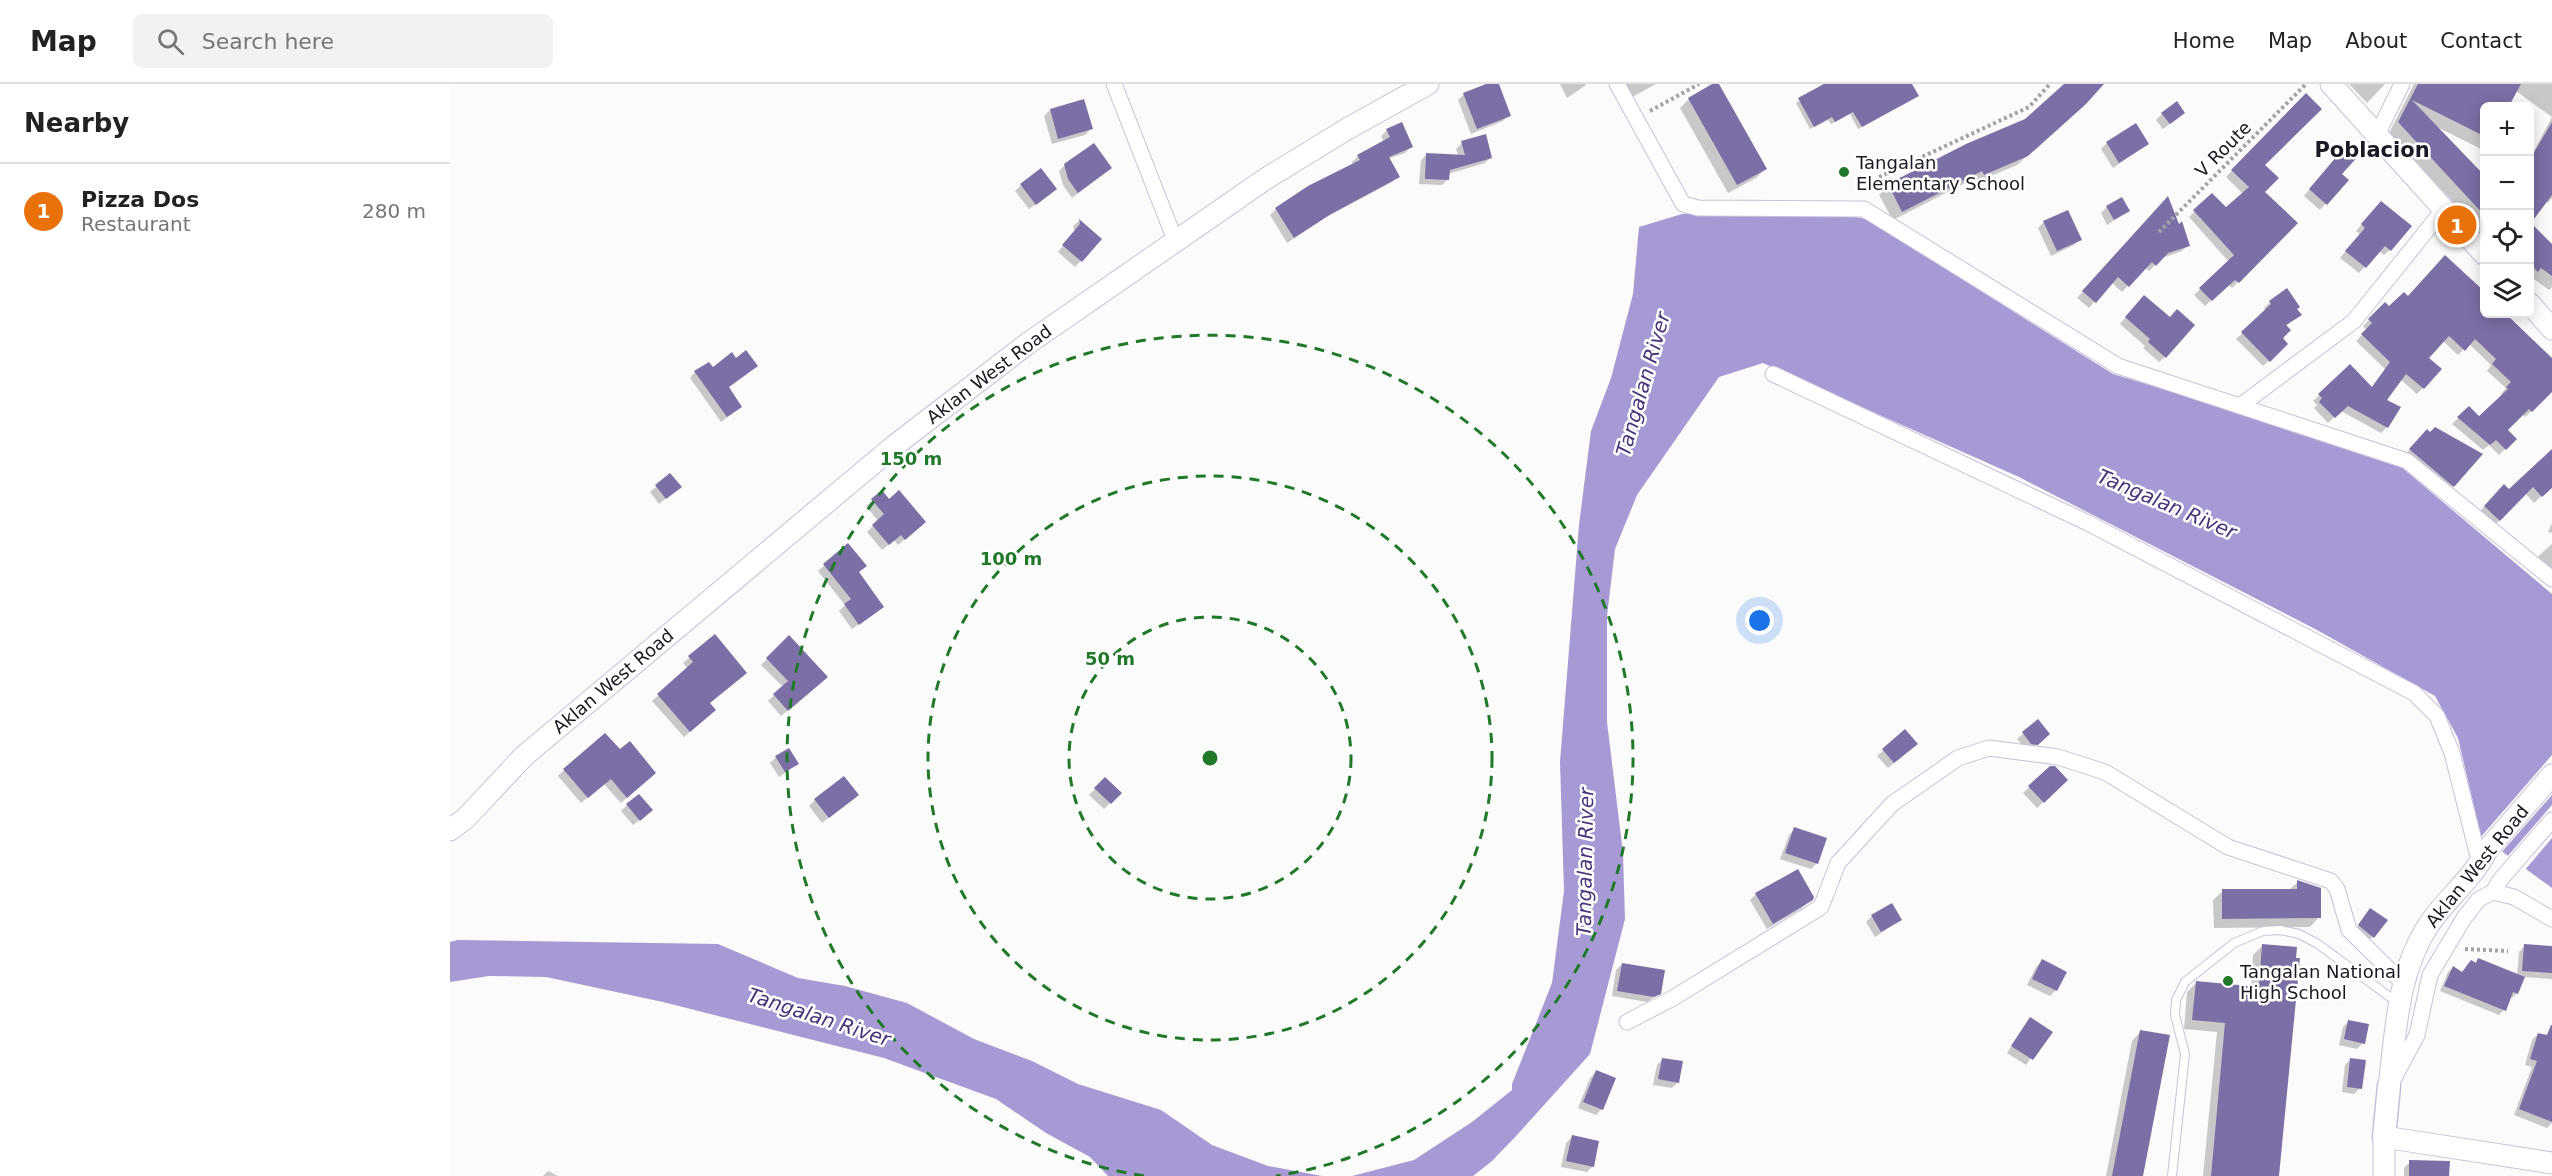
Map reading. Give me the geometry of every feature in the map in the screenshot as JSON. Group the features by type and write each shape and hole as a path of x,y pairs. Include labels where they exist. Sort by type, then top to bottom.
{"main road":[{"name":"Aklan West Road","path":"450,830 466,818 524,756 894,446 1027,344 1175,240 1297,160 1428,84"},
{"path":"2331,84 2480,250"},
{"path":"2534,309 2552,328"},
{"name":"Aklan West Road","path":"2384,1176 2384,1137 2401,994 2418,942 2438,911 2552,775"},
{"path":"2384,1137 2552,1163"}],"street":[{"path":"1114,84 1175,240"},
{"path":"1617,84 1683,204 1698,208 1864,209 2118,366 2407,461 2552,579"},
{"path":"2377,135 2402,84"},
{"path":"2240,406 2354,321 2444,209"},
{"path":"1773,374 2088,523 2414,693 2436,716 2452,753 2483,857"},
{"path":"1627,1022 1673,998 1821,907 1838,863 1892,804 1958,758 1989,748 2058,757 2104,772 2228,847 2331,881 2337,890 2349,930 2401,994"},
{"path":"2389,1086 2416,1035 2430,975 2464,918 2479,899 2497,885 2552,820"},
{"path":"2497,885 2552,919"}],"lane":[{"path":"2172,1176 2185,1054 2175,1015 2176,1000 2185,982 2234,943 2263,931 2280,930 2299,934 2401,994"}],"path":[{"path":"1636,118 1699,84"},
{"path":"1879,177 2029,107 2050,84"},
{"name":"V Route","path":"2159,232 2306,84"},
{"path":"2441,958 2464,949 2508,951"}],"water":[{"name":"Tangalan River","path":"1826,212 1866,219 2113,374 2328,439 2400,466 2552,594 2552,888 2481,836 2458,738 2435,696 2317,630 2019,477 1763,363 1719,377 1637,495 1615,549 1607,616 1607,722 1623,853 1625,919 1590,1054 1517,1135 1492,1161 1473,1176 1352,1176 1414,1160 1472,1122 1512,1090 1512,1084 1552,983 1564,891 1560,762 1579,525 1591,431 1611,378 1633,294 1639,227 1682,214"},
{"name":"Tangalan River","path":"458,940 718,944 798,978 845,986 907,1003 974,1039 1032,1061 1078,1084 1161,1110 1212,1145 1268,1166 1322,1176 1108,1176 1090,1157 1046,1133 996,1099 884,1058 663,1002 546,977 489,976 450,982 450,942"}],"pier":[{"path":"2552,755 2552,795 2500,854 2479,839"},
{"path":"2552,805 2552,838 2524,871 2506,858"}],"building":[{"path":"1486,84 1499,84 1511,116 1477,129 1463,93"},
{"path":"1712,84 1719,84 1767,169 1737,185 1688,98"},
{"path":"1824,84 1912,84 1919,96 1862,127 1853,112 1835,122 1832,117 1814,127 1798,98"},
{"path":"2064,84 2104,84 2086,104 2028,156 1984,175 1982,171 1902,212 1888,184 1966,144 2025,119"},
{"path":"2418,84 2521,84 2511,102 2480,102 2480,134 2412,100 2480,171 2480,211 2398,122"},
{"path":"2306,93 2322,109 2265,165 2279,178 2265,192 2298,223 2239,283 2235,280 2212,301 2199,288 2234,255 2193,210 2212,193 2226,207 2249,187 2231,170"},
{"path":"1084,99 1093,129 1058,139 1050,109"},
{"path":"2177,101 2185,113 2170,124 2161,113"},
{"path":"1402,122 1413,147 1389,157 1400,177 1331,214 1294,238 1275,208 1308,186 1360,160 1357,155 1390,137 1386,129"},
{"path":"2552,122 2552,195 2534,219 2534,156"},
{"path":"2136,123 2149,144 2119,163 2106,142"},
{"path":"1486,134 1492,158 1450,170 1449,180 1425,179 1426,153 1465,155 1461,141"},
{"path":"2349,142 2361,153 2342,174 2349,180 2327,205 2309,189"},
{"path":"1094,143 1112,168 1078,193 1068,179 1064,164"},
{"path":"1041,168 1057,189 1036,205 1020,184"},
{"path":"2168,196 2179,224 2182,221 2190,246 2168,253 2156,266 2152,262 2129,287 2118,277 2096,303 2082,291"},
{"path":"2122,197 2130,211 2114,220 2106,206"},
{"path":"2381,201 2412,226 2391,251 2385,246 2366,268 2345,251 2365,228 2361,224"},
{"path":"2068,210 2082,240 2057,251 2043,221"},
{"path":"1079,219 1102,239 1082,262 1062,245 1080,224"},
{"path":"2534,226 2552,244 2552,276 2541,268 2538,272 2534,268"},
{"path":"2445,255 2480,287 2480,318 2510,318 2552,358 2552,392 2532,412 2529,409 2508,430 2517,439 2506,450 2496,440 2490,445 2457,417 2469,406 2479,416 2508,389 2506,387 2511,382 2492,364 2496,359 2475,339 2465,351 2449,336 2429,358 2442,369 2424,389 2406,374 2387,400 2401,407 2388,428 2348,406 2335,418 2319,402 2322,398 2318,394 2350,364 2372,387 2390,362 2361,334 2372,323 2368,319 2385,302 2389,306 2404,292 2408,296"},
{"path":"2287,288 2300,307 2297,309 2302,315 2286,325 2291,330 2283,338 2288,344 2270,362 2241,332 2271,304 2269,301"},
{"path":"2144,295 2170,317 2177,309 2195,325 2166,358 2148,342 2150,339 2125,317"},
{"path":"746,350 758,366 729,387 742,407 727,417 694,371 709,362 713,367 732,352 736,358"},
{"path":"2435,427 2483,454 2454,487 2409,449 2427,429 2430,432"},
{"path":"2552,449 2552,488 2542,497 2533,487 2500,521 2484,506 2504,484 2509,489"},
{"path":"670,473 682,487 666,499 655,485"},
{"path":"882,490 889,499 899,490 926,522 905,540 901,535 889,545 872,525 884,514 871,499"},
{"path":"848,543 867,566 859,572 884,607 859,625 844,604 851,599 823,564"},
{"path":"715,634 747,673 710,703 716,710 690,732 657,694 693,662 688,656"},
{"path":"789,635 828,677 788,711 773,694 788,681 766,658"},
{"path":"2038,719 2050,734 2038,745 2031,744 2022,732"},
{"path":"1905,729 1918,744 1894,763 1882,749"},
{"path":"605,733 620,749 630,741 656,773 627,798 611,779 588,798 563,769"},
{"path":"789,748 799,764 785,772 775,756"},
{"path":"2050,766 2055,766 2068,780 2044,803 2028,786"},
{"path":"844,776 859,795 829,818 814,799"},
{"path":"1105,777 1122,793 1111,804 1094,788"},
{"path":"639,794 653,810 640,821 626,804"},
{"path":"1794,827 1827,838 1818,864 1785,853"},
{"path":"1798,869 1814,897 1813,900 1773,924 1755,893"},
{"path":"2297,880 2321,888 2321,918 2222,919 2222,889 2297,889"},
{"path":"1892,903 1902,920 1881,932 1871,915"},
{"path":"2370,908 2388,920 2374,938 2358,925"},
{"path":"2262,944 2297,947 2296,958 2300,958 2279,1176 2211,1176 2225,1023 2192,1020 2196,981 2259,987"},
{"path":"2524,944 2552,946 2552,973 2522,971"},
{"path":"2478,958 2525,977 2518,994 2513,992 2506,1011 2444,986 2453,966 2462,972 2471,960 2476,963"},
{"path":"2042,959 2067,972 2057,991 2032,979"},
{"path":"1622,963 1665,970 1661,994 1654,997 1617,991"},
{"path":"2030,1017 2053,1032 2033,1060 2011,1046"},
{"path":"2348,1020 2369,1024 2365,1044 2344,1039"},
{"path":"2551,1025 2552,1122 2519,1109 2537,1061 2530,1059 2538,1033 2547,1035"},
{"path":"2140,1030 2170,1035 2143,1176 2112,1176"},
{"path":"1662,1058 1683,1061 1679,1083 1658,1079"},
{"path":"2350,1058 2366,1060 2362,1089 2347,1087"},
{"path":"1596,1070 1616,1078 1603,1110 1583,1102"},
{"path":"1572,1135 1599,1141 1594,1167 1566,1161"},
{"path":"2409,1160 2450,1161 2449,1176 2409,1176"}],"place":[{"name":"Tangalan Elementary School","path":"1844,172"},
{"name":"Pizza Dos","path":"2457,225"},
{"name":"Tangalan National High School","path":"2228,981"}],"district":[{"name":"Poblacion","path":"2372,150"}]}
